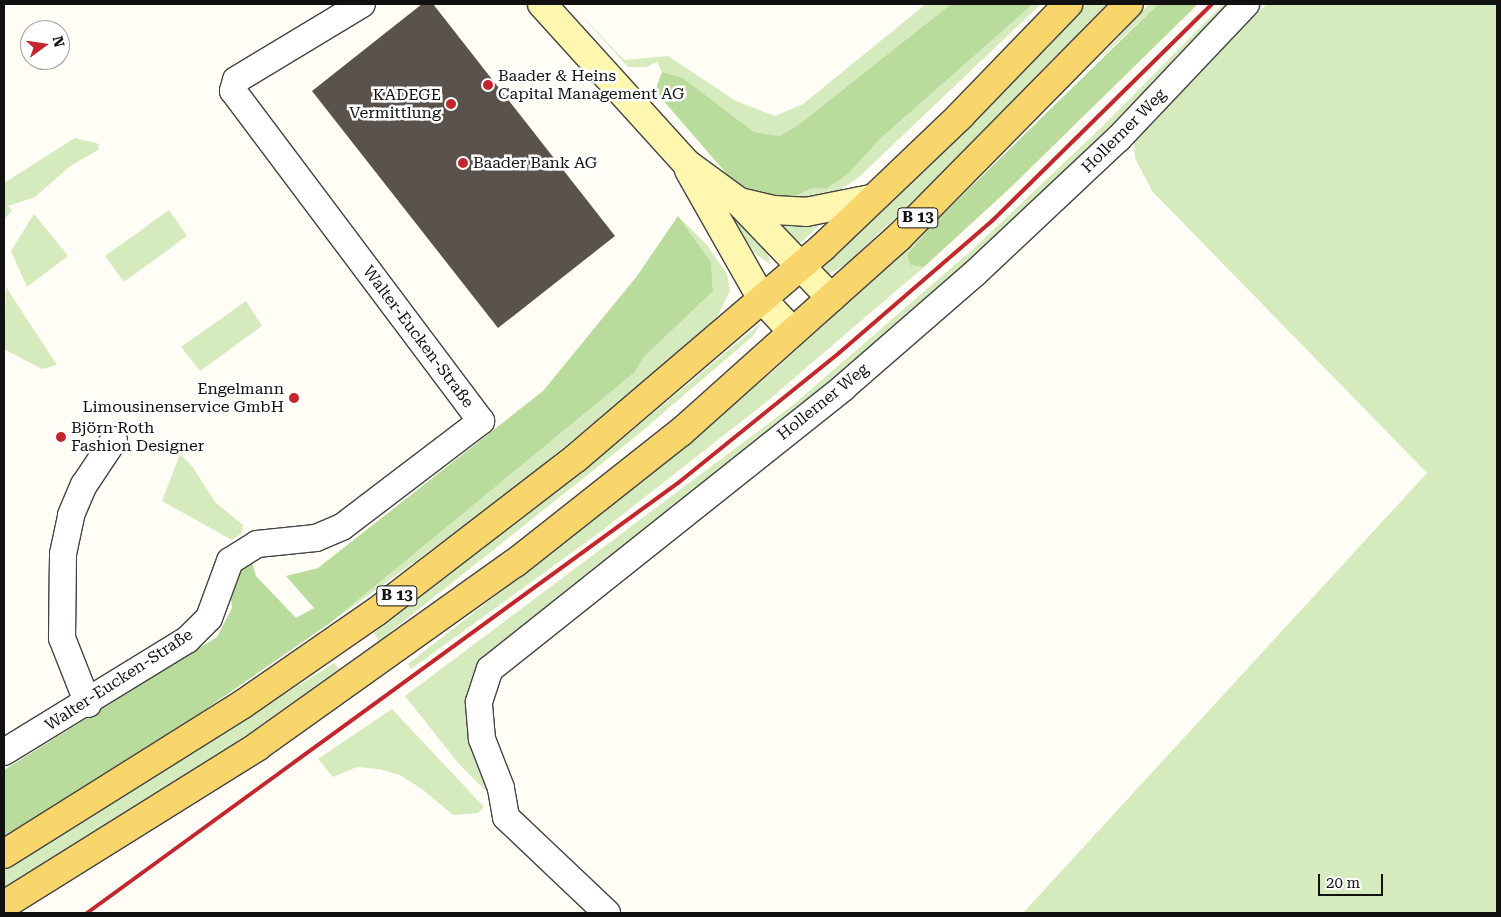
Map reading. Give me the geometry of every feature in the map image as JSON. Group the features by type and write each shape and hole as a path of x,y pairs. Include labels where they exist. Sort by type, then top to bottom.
{"main road":[{"name":"B 13","path":"4,854 243,704 376,612 576,458 798,268 960,116 1068,4"},
{"name":"B 13","path":"4,905 186,794 430,626 681,432 830,298 979,158 1129,4"}],"street":[{"name":"Walter-Eucken-Straße","path":"4,752 88,704 188,640 209,618 230,561 257,544 316,538 342,527 481,421 233,91 236,80 362,4"},
{"path":"542,4 686,163 738,202 798,268 830,298"},
{"name":"Hollerner Weg","path":"607,913 506,817 501,788 482,739 479,702 490,669 844,387 974,274 1118,139 1246,4"},
{"path":"686,163 762,299 793,332"},
{"path":"738,202 773,210 806,212 871,199"},
{"path":"88,704 62,638 63,554 71,515 86,480 114,440"}],"green space":[{"path":"571,4 624,60 668,56 736,101 775,116 803,104 926,4 951,4 797,126 779,136 754,132 683,78 662,72 657,62 646,67 628,67"},
{"path":"951,4 1033,4 880,139 848,174 826,189 812,188 784,202 748,191 732,180 655,91 662,72 683,78 754,132 779,136 797,126"},
{"path":"1033,4 1041,4 859,177 834,194 809,202 793,198 812,188 826,189 848,174 880,139"},
{"path":"1087,4 1107,4 924,191 846,264 825,276 820,269 983,113"},
{"path":"1149,4 1158,4 1097,61"},
{"path":"1158,4 1198,4 1010,188 924,267 910,265 907,255 933,224"},
{"path":"1223,4 1238,4 1064,179 862,361 713,482 531,619 474,678 491,796 459,764 405,696 793,405 972,250 1106,123"},
{"path":"1267,4 1497,4 1497,913 1023,913 1427,473 1152,191 1135,158 1134,143 1140,129"},
{"path":"75,138 99,144 98,150 69,167 35,197 8,206 12,210 4,220 4,183"},
{"path":"720,199 765,246 771,265 752,251"},
{"path":"169,210 187,236 124,282 105,256"},
{"path":"34,214 68,256 27,287 11,251"},
{"path":"678,216 707,245 727,274 730,291 714,323 505,496 330,623 635,372 644,357 713,291 711,262"},
{"path":"678,216 711,262 713,291 644,357 635,372 330,623 148,749 4,836 4,770 217,637 232,608 230,590 235,572 251,559 256,576 296,618 314,608 286,576 318,568 543,391 637,276"},
{"path":"826,219 796,247 777,222"},
{"path":"933,224 907,255 910,265 924,267 765,403 599,533 411,669 408,664 562,544 775,370"},
{"path":"6,287 57,365 42,369 4,349"},
{"path":"246,301 262,326 200,371 181,347"},
{"path":"761,323 753,336 635,437 379,641 374,633 584,471"},
{"path":"180,454 192,466 215,502 243,525 242,533 232,540 162,501"},
{"path":"334,663 339,669 229,748 4,887 4,870"},
{"path":"392,709 484,807 478,813 453,815 422,789 400,775 379,769 357,767 333,777 318,759"}],"building":[{"name":"Baader Bank AG","path":"422,4 433,4 615,236 498,328 312,91"}],"railway":[{"path":"87,913 678,483 839,353 992,221 1212,4"}],"place":[{"name":"Baader & Heins Capital Management AG","path":"488,85"},
{"name":"KADEGE Vermittlung","path":"451,104"},
{"name":"Baader Bank AG","path":"463,163"},
{"name":"Engelmann Limousinenservice GmbH","path":"294,398"},
{"name":"Björn Roth Fashion Designer","path":"61,437"}]}
